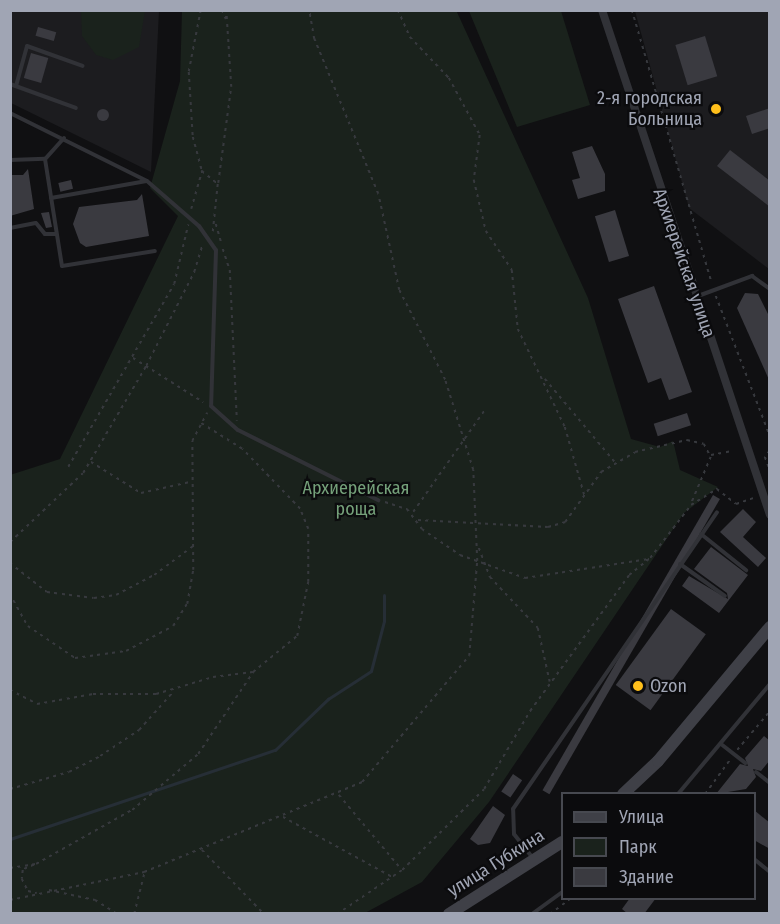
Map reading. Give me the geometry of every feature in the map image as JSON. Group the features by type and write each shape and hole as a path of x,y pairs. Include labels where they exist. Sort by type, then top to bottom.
{"main road":[{"path":"625,792 688,727 770,627"},
{"name":"улица Губкина","path":"449,914 536,862 561,843"}],"street":[{"name":"Архиерейская улица","path":"602,10 770,515"}],"lane":[{"path":"76,108 13,85 27,46 83,66"},
{"path":"10,113 147,181 206,232 211,239 217,275 211,406 238,430 378,500"},
{"path":"10,160 45,159 64,138"},
{"path":"45,159 62,266 155,251"},
{"path":"51,198 147,181"},
{"path":"10,228 36,223 45,234 56,234"},
{"path":"696,297 752,276 770,289"},
{"path":"536,862 514,834 513,809 717,512"},
{"path":"701,534 746,570"},
{"path":"680,564 725,596"},
{"path":"680,792 770,684"},
{"path":"721,744 745,763"},
{"path":"756,772 770,783"},
{"path":"756,861 770,872"},
{"path":"532,914 561,893"}],"path":[{"path":"68,467 174,284 202,171 189,72 201,10"},
{"path":"222,10 227,20"},
{"path":"211,239 216,224 218,184 231,87 226,10"},
{"path":"10,900 144,872 283,817 362,782 389,753 469,656 478,545 473,470 445,380 399,290 378,194 314,39 309,10"},
{"path":"399,10 410,37 449,78 480,135 474,180 486,231 512,270 518,329 543,376 565,427 585,497"},
{"path":"632,10 714,290 770,436"},
{"path":"202,171 218,184"},
{"path":"216,224 230,270 238,430"},
{"path":"10,542 64,494 90,461 146,366 194,272 206,232"},
{"path":"10,594 28,626 75,658 126,651 173,626 187,604 193,546 192,441 211,406 133,358"},
{"path":"543,376 616,463"},
{"path":"412,513 486,408"},
{"path":"15,868 23,870 36,864 132,810 198,754 253,672 297,636 308,582 308,528 281,484 242,449 200,423"},
{"path":"337,914 402,870 484,789 550,683 628,575 650,558 691,505 710,468 710,455 704,444 687,440 642,450 601,472 565,522 548,527 477,525 418,520"},
{"path":"710,455 731,451"},
{"path":"769,453 770,470"},
{"path":"90,461 141,493 191,482"},
{"path":"691,505 717,489 736,504 753,498"},
{"path":"378,500 412,513 444,546 477,561 525,578 544,578 650,558"},
{"path":"478,545 490,577 538,628 550,683"},
{"path":"10,563 47,592 94,598 116,595 154,575 193,546"},
{"path":"10,690 37,704 93,694 173,691 213,677 253,672"},
{"path":"10,789 69,772 100,756 139,730 173,691"},
{"path":"338,794 402,870"},
{"path":"283,817 392,877"},
{"path":"202,850 264,914"},
{"path":"10,868 36,864"},
{"path":"23,870 28,891 38,893"},
{"path":"134,914 144,872"},
{"path":"49,891 94,900 117,914"},
{"path":"550,914 568,900"}],"shaded area":[{"path":"10,11 159,11 151,172 11,103"},
{"name":"2-я городская Больница","path":"635,11 769,11 769,269 689,208"}],"green space":[{"name":"Архиерейская роща","path":"456,10 588,298 631,439 660,447 673,441 680,470 718,487 684,513 489,802 422,882 365,913 11,914 10,475 60,459 178,216 150,188 180,81 182,11"},
{"path":"81,11 145,11 139,47 113,60 96,55 82,36"},
{"path":"469,11 561,11 590,105 517,127"}],"building":[{"path":"38,27 56,32 54,41 36,36"},
{"path":"705,36 717,76 688,85 675,45"},
{"path":"31,53 48,58 41,83 24,78"},
{"path":"770,108 770,128 752,134 746,116"},
{"path":"105,109 109,115 105,121 101,121 97,113"},
{"path":"592,146 605,174 605,191 578,199 572,180 580,178 572,152"},
{"path":"730,150 770,181 770,207 717,166"},
{"path":"28,169 34,209 10,216 10,175 23,175"},
{"path":"71,180 73,189 60,192 58,183"},
{"path":"142,194 149,236 86,247 80,243 73,224 79,207 137,200"},
{"path":"615,210 629,256 609,262 595,216"},
{"path":"49,212 52,227 46,228 41,213"},
{"path":"654,286 692,392 669,400 661,378 648,383 618,299"},
{"path":"745,293 758,294 770,318 770,382 737,308"},
{"path":"687,413 691,425 658,436 654,424"},
{"path":"713,495 720,499 549,794 542,790"},
{"path":"743,509 756,522 743,537 766,558 758,567 720,532"},
{"path":"711,547 748,575 719,613 682,586 689,576 728,599 727,593 694,569"},
{"path":"671,609 706,634 651,710 616,685"},
{"path":"764,736 770,741 770,760 761,771 753,769 756,777 746,789 718,792 740,764 748,766 745,758"},
{"path":"513,774 522,780 510,798 501,791"},
{"path":"493,806 505,815 490,843 478,845 470,839"},
{"path":"756,812 770,823 770,849 756,841"},
{"path":"629,900 654,900 644,914 628,914 622,909"}],"waterway":[{"path":"10,839 275,750 328,699 371,671 384,621 384,595"}],"place":[{"name":"2-я городская Больница","path":"716,109"},
{"name":"Ozon","path":"638,686"}]}
